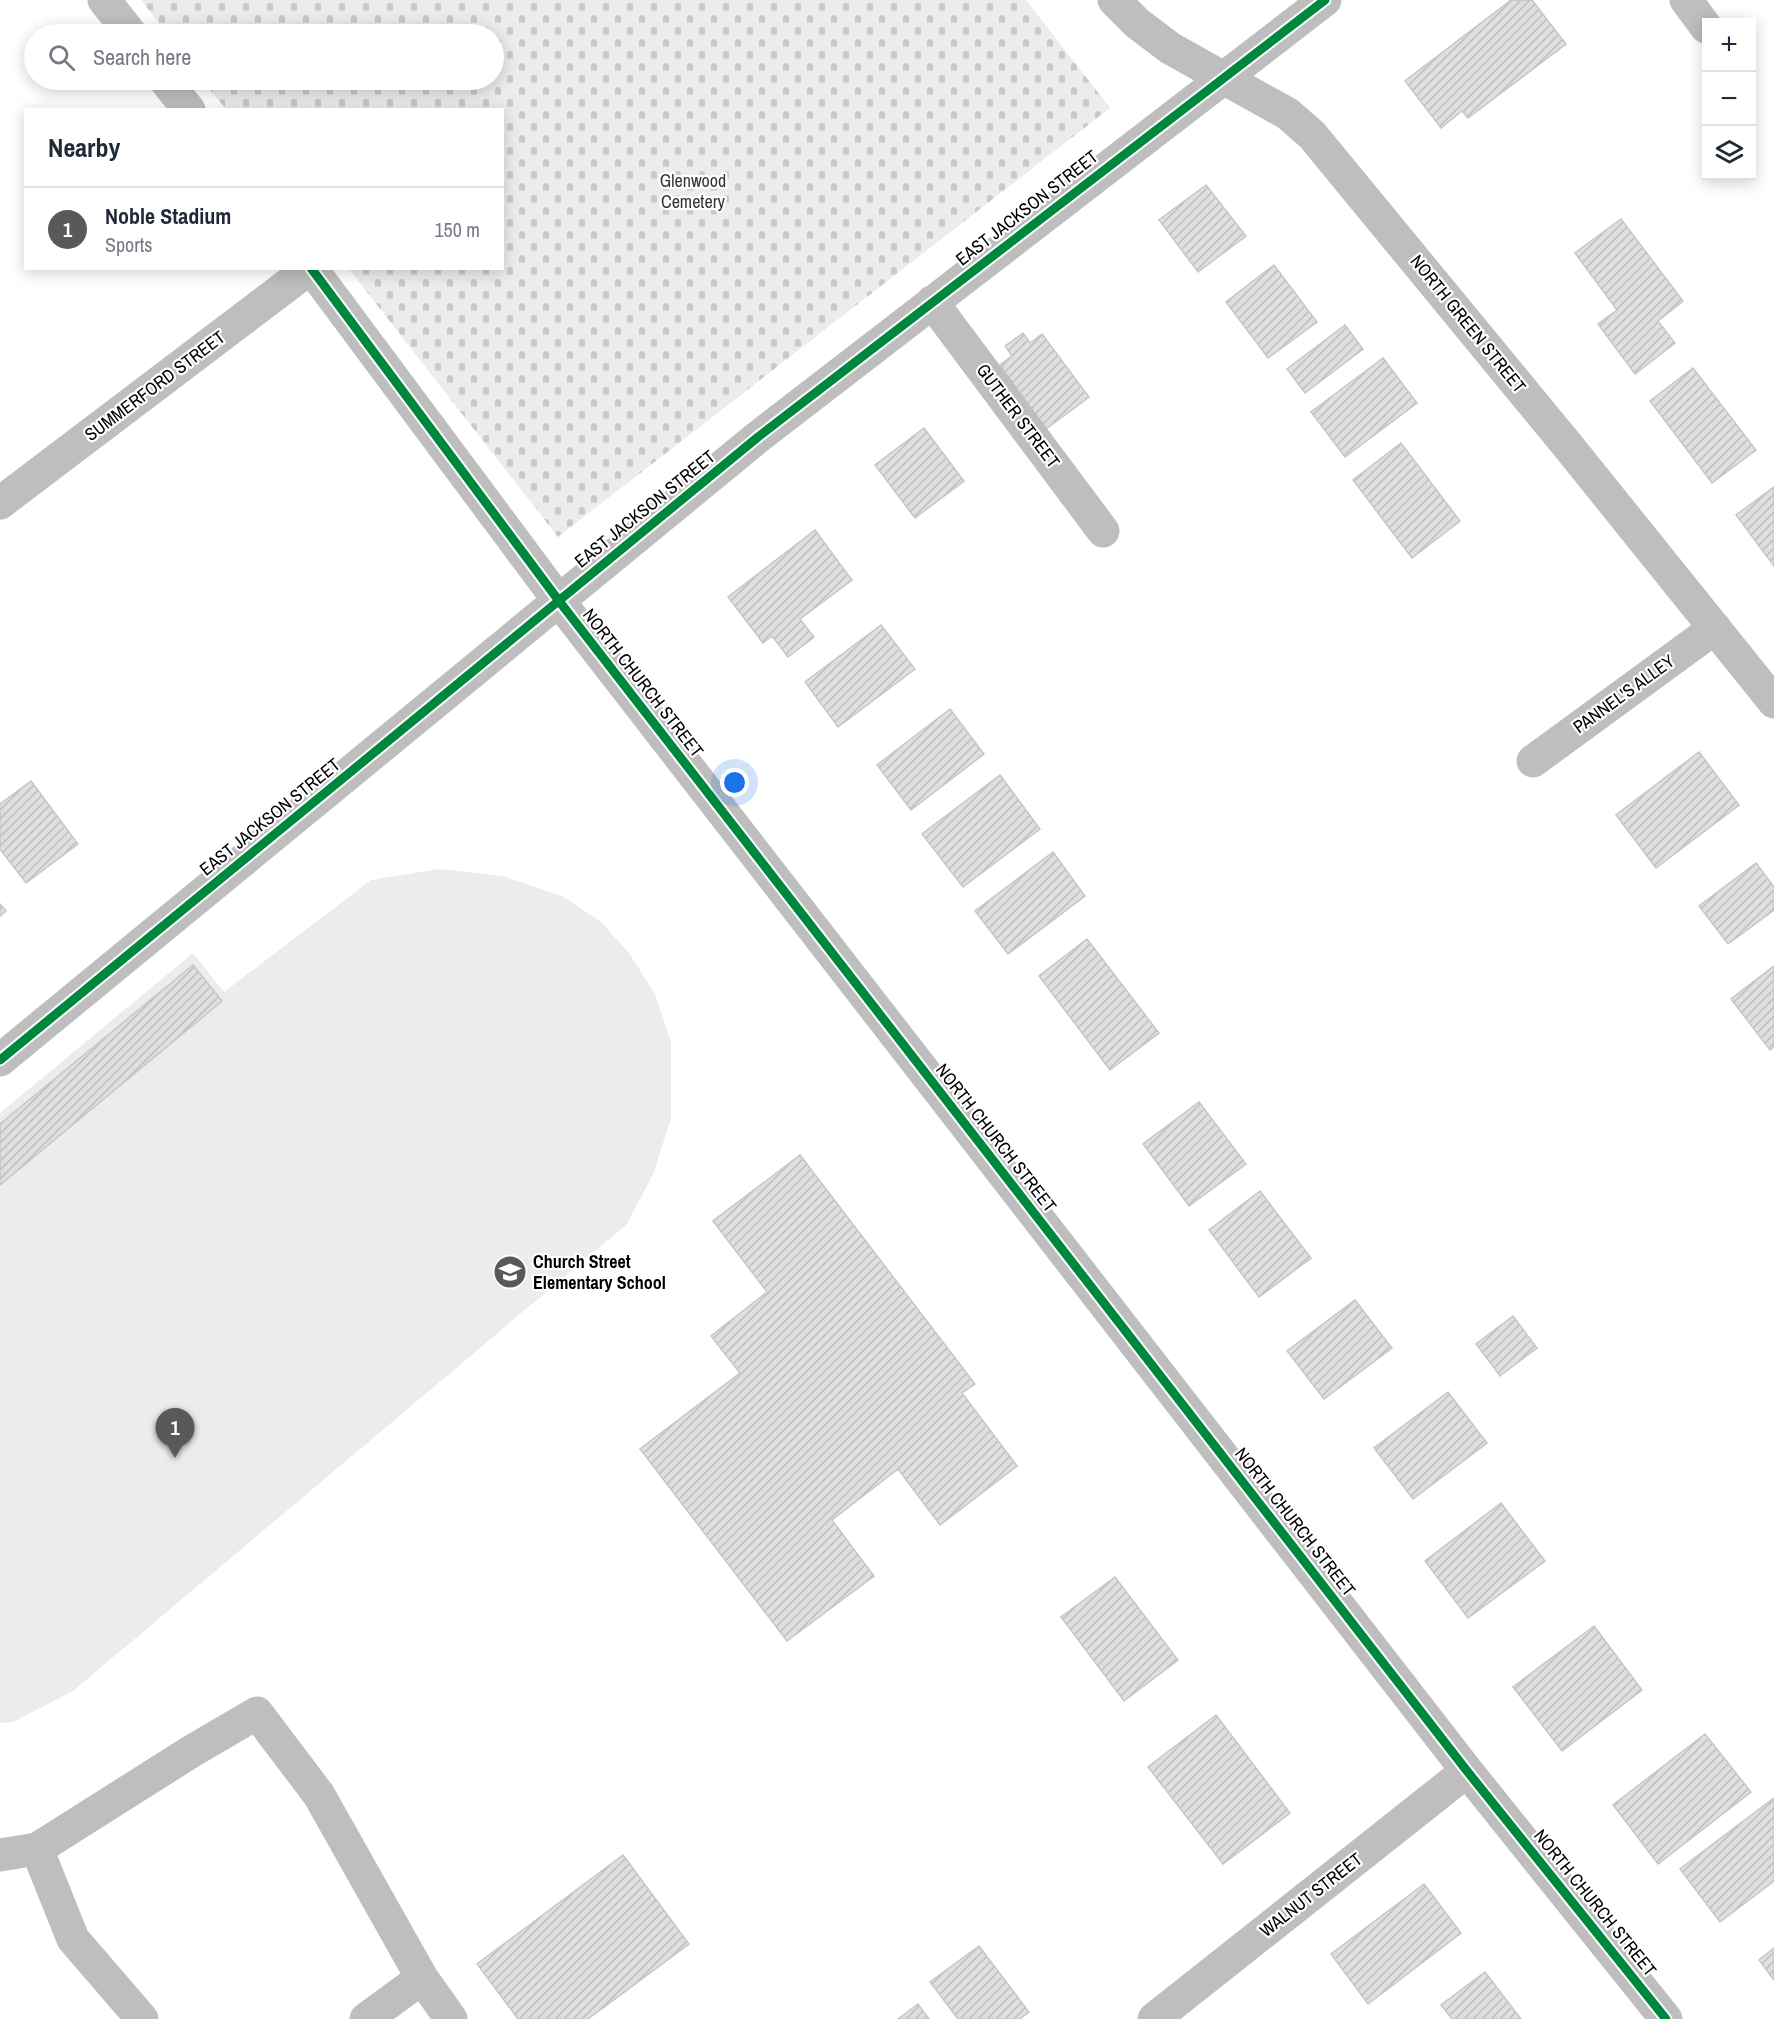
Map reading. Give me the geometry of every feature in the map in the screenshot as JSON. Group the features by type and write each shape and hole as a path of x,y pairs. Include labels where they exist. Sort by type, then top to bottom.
{"street":[{"path":"104,0 123,24"},
{"name":"NORTH GREEN STREET","path":"1114,0 1137,23 1170,48 1288,114 1312,135 1774,702"},
{"name":"EAST JACKSON STREET","path":"0,1060 758,437 1325,0"},
{"path":"1686,0 1702,21"},
{"path":"173,90 187,108"},
{"name":"SUMMERFORD STREET","path":"0,503 307,270"},
{"name":"NORTH CHURCH STREET","path":"311,270 559,601 1467,1771 1666,2019"},
{"name":"GUTHER STREET","path":"932,302 1103,531"},
{"name":"PANNEL'S ALLEY","path":"1533,761 1715,628"},
{"path":"0,1855 37,1850 192,1751 257,1713 319,1795 422,1978 451,2019"},
{"name":"WALNUT STREET","path":"1154,2019 1467,1771"},
{"path":"37,1850 73,1938 142,2019"},
{"path":"366,2019 422,1978"}],"green space":[{"name":"Glenwood Cemetery","path":"141,0 1026,0 1110,108 558,537 350,270 504,270 504,108 225,108 210,90 504,90 504,24 159,24"},
{"path":"439,869 503,876 564,897 601,922 629,953 655,994 671,1042 671,1118 654,1172 627,1224 73,1691 13,1722 0,1723 0,1113 193,953 224,992 371,880"}],"building":[{"path":"1511,0 1532,0 1566,44 1468,118 1462,111 1441,128 1405,81"},
{"path":"1206,185 1246,236 1198,272 1159,220"},
{"path":"1621,219 1683,301 1658,321 1675,343 1635,374 1598,324 1617,310 1575,253"},
{"path":"1274,265 1317,322 1268,358 1226,302"},
{"path":"1345,325 1363,349 1305,393 1287,369"},
{"path":"1023,333 1030,343 1042,334 1089,397 1046,429 1000,365 1012,356 1005,346"},
{"path":"1383,358 1417,403 1345,457 1311,412"},
{"path":"1693,368 1756,450 1712,483 1650,401"},
{"path":"924,428 964,481 915,518 875,465"},
{"path":"1401,443 1460,521 1412,558 1353,480"},
{"path":"1774,487 1774,566 1736,515"},
{"path":"815,530 852,580 800,619 814,637 788,657 772,636 763,643 728,597"},
{"path":"881,625 915,669 838,727 805,682"},
{"path":"950,709 984,754 911,810 877,765"},
{"path":"1699,752 1739,805 1656,868 1616,815"},
{"path":"1000,775 1040,829 963,887 922,834"},
{"path":"31,781 78,844 26,883 0,849 0,804"},
{"path":"1053,852 1085,896 1008,954 975,911"},
{"path":"1756,863 1774,887 1774,910 1728,944 1699,906"},
{"path":"0,904 6,911 0,916"},
{"path":"1087,939 1159,1033 1110,1070 1039,976"},
{"path":"193,965 222,1001 0,1185 0,1124"},
{"path":"1774,966 1774,1047 1770,1050 1731,999"},
{"path":"1199,1102 1246,1164 1189,1206 1143,1144"},
{"path":"800,1155 975,1384 962,1393 1017,1466 940,1525 898,1469 832,1520 874,1576 787,1641 640,1449 740,1373 711,1336 767,1292 713,1221"},
{"path":"1260,1191 1311,1258 1259,1297 1209,1230"},
{"path":"1355,1300 1392,1348 1324,1399 1287,1351"},
{"path":"1513,1316 1537,1348 1500,1376 1476,1344"},
{"path":"1448,1392 1487,1443 1413,1499 1374,1448"},
{"path":"1501,1503 1545,1561 1468,1618 1425,1561"},
{"path":"1115,1577 1178,1660 1124,1701 1061,1617"},
{"path":"1594,1626 1642,1690 1562,1751 1513,1687"},
{"path":"1216,1715 1290,1813 1223,1864 1148,1767"},
{"path":"1705,1734 1751,1792 1658,1864 1613,1805"},
{"path":"1774,1798 1774,1881 1720,1922 1680,1869"},
{"path":"623,1855 689,1944 588,2019 518,2019 477,1964"},
{"path":"1424,1884 1461,1933 1368,2004 1331,1954"},
{"path":"979,1946 1029,2012 1020,2019 958,2019 930,1982"},
{"path":"1774,1948 1774,1980 1759,1960"},
{"path":"1485,1972 1521,2019 1452,2019 1441,2005"},
{"path":"918,2004 929,2019 898,2019"}],"cycle path":[{"path":"0,1060 758,437 1325,0"},
{"path":"312,270 559,601 1467,1771 1666,2019"}],"place":[{"name":"Church Street Elementary School","path":"510,1272"},
{"name":"Noble Stadium","path":"175,1458"}]}
